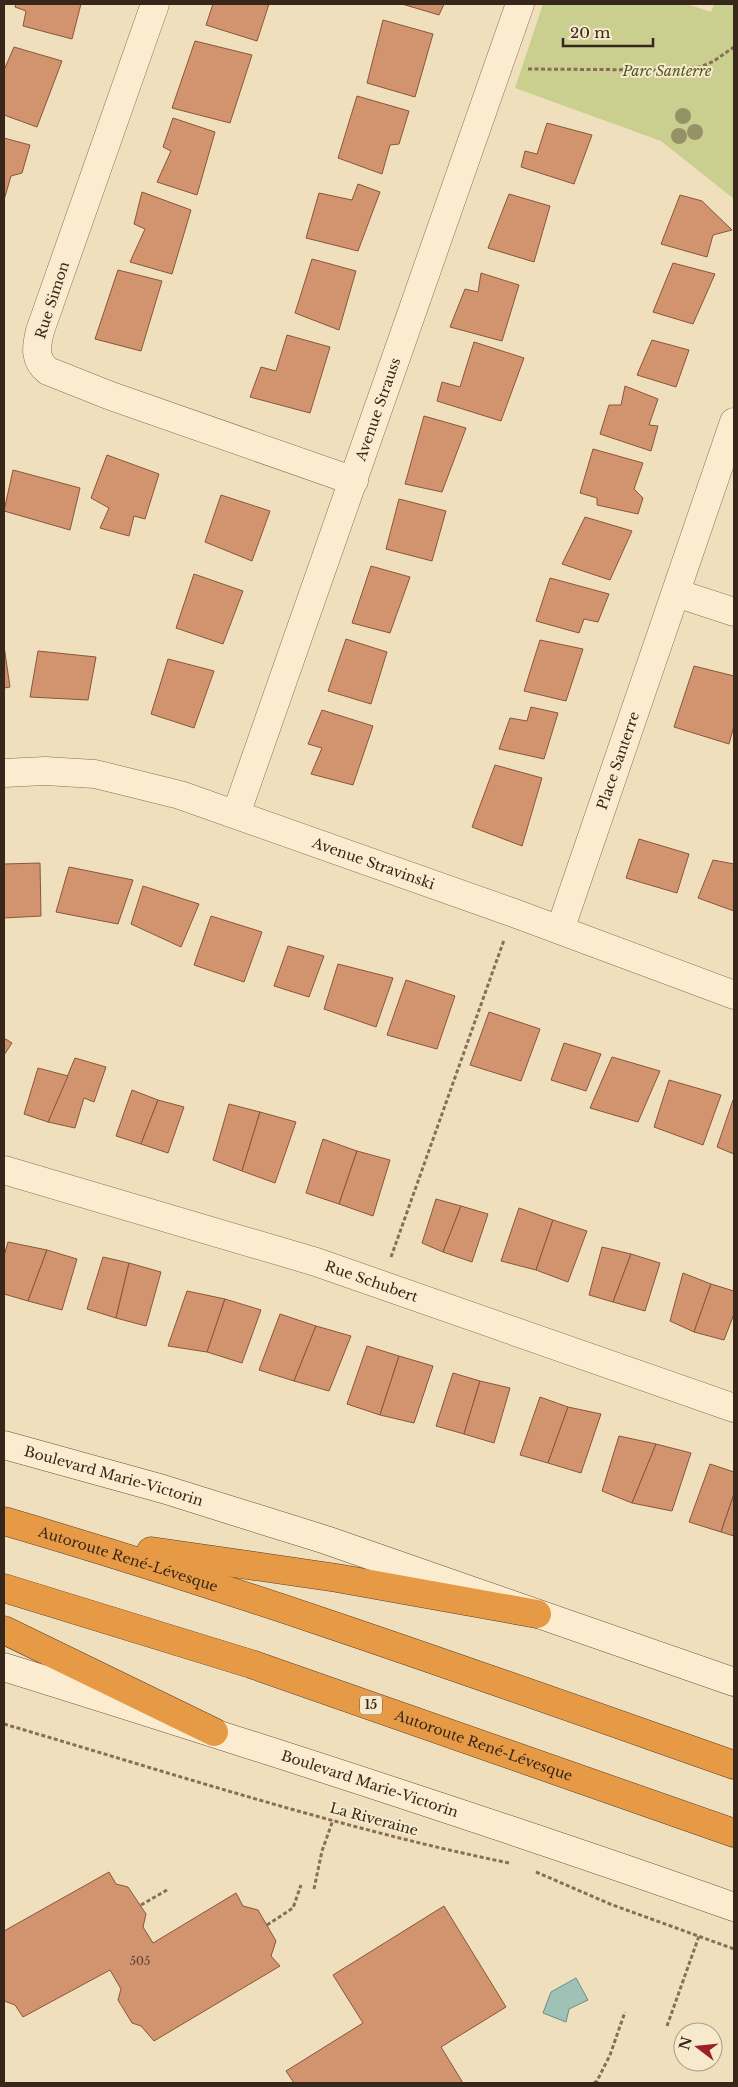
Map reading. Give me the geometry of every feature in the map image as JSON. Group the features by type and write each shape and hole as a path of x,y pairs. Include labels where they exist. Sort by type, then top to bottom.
{"highway":[{"name":"Autoroute René-Lévesque","path":"4,1521 63,1538 312,1618 734,1765"},
{"path":"63,1538 337,1578 537,1614"},
{"name":"Autoroute René-Lévesque","path":"4,1588 251,1664 734,1833"},
{"path":"4,1630 214,1732"}],"street":[{"name":"Rue Simon","path":"155,4 40,331 36,355 40,365 48,371 85,386 354,481"},
{"name":"Avenue Strauss","path":"236,814 520,4"},
{"name":"Place Santerre","path":"560,930 734,422"},
{"path":"676,594 734,612"},
{"name":"Avenue Stravinski","path":"4,773 45,771 95,774 149,786 236,814 560,930 734,995"},
{"name":"Rue Schubert","path":"4,1170 316,1262 734,1408"},
{"name":"Boulevard Marie-Victorin","path":"4,1445 163,1489 326,1540 734,1682"},
{"name":"Boulevard Marie-Victorin","path":"4,1667 214,1732 501,1826 734,1907"}],"path":[{"path":"522,69 662,70 700,67 714,61 734,47"},
{"path":"388,1266 504,940"},
{"name":"La Riveraine","path":"4,1724 333,1820 428,1845 510,1863"},
{"path":"314,1888 322,1851 333,1820"},
{"path":"531,1870 610,1904 734,1949"},
{"path":"267,1924 293,1908 302,1885"},
{"path":"140,1905 167,1890"},
{"path":"667,2026 699,1936"},
{"path":"594,2083 597,2081 610,2055 625,2012"}],"green space":[{"name":"Parc Santerre","path":"543,4 687,4 711,12 714,4 734,4 734,199 661,141 515,88"}],"water":[{"path":"576,1978 588,2000 569,2009 566,2022 543,2013 551,1992"}],"building":[{"path":"16,4 81,4 72,39 23,26 26,11 15,7"},
{"path":"213,4 269,4 257,41 206,25"},
{"path":"402,4 444,4 439,15"},
{"path":"383,20 433,34 415,97 367,83"},
{"path":"195,41 252,55 230,123 172,108"},
{"path":"14,47 62,61 37,127 4,115 4,70"},
{"path":"357,96 409,111 399,144 390,145 382,174 338,158"},
{"path":"173,118 215,132 197,195 157,182 171,151 163,147"},
{"path":"547,123 592,135 574,184 521,167 525,151 537,154"},
{"path":"4,138 30,145 22,173 11,176 4,200"},
{"path":"358,184 380,192 358,251 306,238 319,193 352,200"},
{"path":"142,192 191,210 172,274 130,262 145,229 134,224"},
{"path":"509,194 550,206 534,262 488,248"},
{"path":"680,195 702,201 732,230 713,235 707,257 661,244"},
{"path":"312,259 356,271 339,330 295,313"},
{"path":"673,263 715,274 693,324 653,312"},
{"path":"118,270 162,281 141,351 95,339"},
{"path":"481,273 519,285 502,341 450,327 465,289 478,292"},
{"path":"287,335 330,347 310,413 250,397 261,367 276,371"},
{"path":"652,340 689,350 676,387 637,375"},
{"path":"474,342 524,358 501,421 437,401 442,382 460,387"},
{"path":"625,386 658,399 649,425 658,426 651,451 600,434 609,405 621,405"},
{"path":"424,416 466,428 442,492 405,484"},
{"path":"593,449 643,463 634,489 643,498 638,514 597,505 597,498 580,493"},
{"path":"107,455 159,474 145,519 134,516 129,536 100,528 109,508 91,498"},
{"path":"13,470 80,488 70,530 4,511"},
{"path":"221,495 270,511 252,561 205,542"},
{"path":"399,499 446,511 432,561 386,549"},
{"path":"585,517 632,531 610,580 562,564"},
{"path":"371,566 410,577 390,633 352,623"},
{"path":"194,574 243,591 223,644 176,628"},
{"path":"550,578 609,594 598,622 584,619 579,633 536,621"},
{"path":"346,639 387,652 371,704 328,691"},
{"path":"540,640 583,649 566,701 524,691"},
{"path":"4,646 10,687 4,688"},
{"path":"38,651 96,657 88,700 30,697"},
{"path":"168,659 214,671 194,728 151,714"},
{"path":"694,666 734,676 734,726 729,744 674,727"},
{"path":"531,707 558,713 544,759 499,749 510,718 527,721"},
{"path":"322,710 373,726 353,785 311,774 322,748 308,744"},
{"path":"495,765 542,778 522,846 472,827"},
{"path":"639,839 689,854 677,893 626,878"},
{"path":"713,860 734,864 734,911 698,898"},
{"path":"40,863 41,916 4,918 4,864"},
{"path":"69,867 133,880 118,924 56,912"},
{"path":"143,886 199,904 181,947 131,924"},
{"path":"211,916 262,932 244,982 194,965"},
{"path":"288,946 324,956 309,997 274,986"},
{"path":"338,964 393,978 376,1027 324,1009"},
{"path":"406,980 455,996 437,1049 387,1035"},
{"path":"489,1012 540,1029 521,1081 470,1065"},
{"path":"4,1038 12,1043 4,1055"},
{"path":"564,1043 601,1054 586,1091 551,1080"},
{"path":"612,1057 660,1071 638,1122 590,1108"},
{"path":"75,1058 106,1067 94,1102 84,1098 75,1128 48,1122"},
{"path":"38,1068 68,1076 48,1122 24,1114"},
{"path":"669,1080 721,1095 703,1145 654,1127"},
{"path":"132,1090 158,1100 141,1144 116,1136"},
{"path":"158,1100 184,1107 168,1153 141,1144"},
{"path":"734,1100 734,1154 717,1147"},
{"path":"229,1104 260,1112 242,1171 213,1160"},
{"path":"260,1112 296,1122 275,1183 242,1171"},
{"path":"323,1139 357,1151 339,1204 306,1193"},
{"path":"357,1151 390,1160 373,1216 339,1204"},
{"path":"436,1199 461,1206 443,1252 422,1243"},
{"path":"461,1206 488,1214 472,1262 443,1252"},
{"path":"519,1208 553,1220 536,1270 501,1261"},
{"path":"553,1220 587,1231 568,1282 536,1270"},
{"path":"8,1242 47,1250 28,1301 4,1294 4,1256"},
{"path":"602,1247 631,1254 613,1302 589,1295"},
{"path":"47,1250 77,1259 62,1310 28,1301"},
{"path":"631,1254 660,1263 645,1311 613,1302"},
{"path":"103,1257 129,1263 116,1318 87,1309"},
{"path":"129,1263 161,1272 146,1326 116,1318"},
{"path":"683,1273 711,1284 694,1332 670,1321"},
{"path":"711,1284 734,1291 734,1314 724,1340 694,1332"},
{"path":"187,1291 225,1299 207,1352 168,1346"},
{"path":"225,1299 261,1310 242,1363 207,1352"},
{"path":"280,1314 316,1326 294,1381 259,1370"},
{"path":"316,1326 351,1336 329,1391 294,1381"},
{"path":"367,1346 399,1356 380,1415 347,1404"},
{"path":"399,1356 433,1366 414,1423 380,1415"},
{"path":"453,1373 480,1381 464,1434 436,1426"},
{"path":"480,1381 510,1388 494,1443 464,1434"},
{"path":"540,1397 568,1407 548,1463 520,1455"},
{"path":"568,1407 601,1414 581,1473 548,1463"},
{"path":"619,1436 656,1444 632,1503 602,1491"},
{"path":"656,1444 691,1453 672,1511 632,1503"},
{"path":"710,1464 734,1472 734,1494 721,1532 689,1522"},
{"path":"734,1494 734,1536 721,1532"},
{"path":"109,1872 116,1884 128,1887 146,1914 143,1927 153,1943 236,1893 243,1906 258,1910 276,1941 271,1956 280,1966 154,2041 141,2026 132,2023 118,2000 121,1989 110,1970 23,2017 15,2005 4,2001 4,1931"},
{"path":"444,1906 506,2007 441,2047 463,2083 294,2083 286,2071 363,2023 333,1975"}]}
